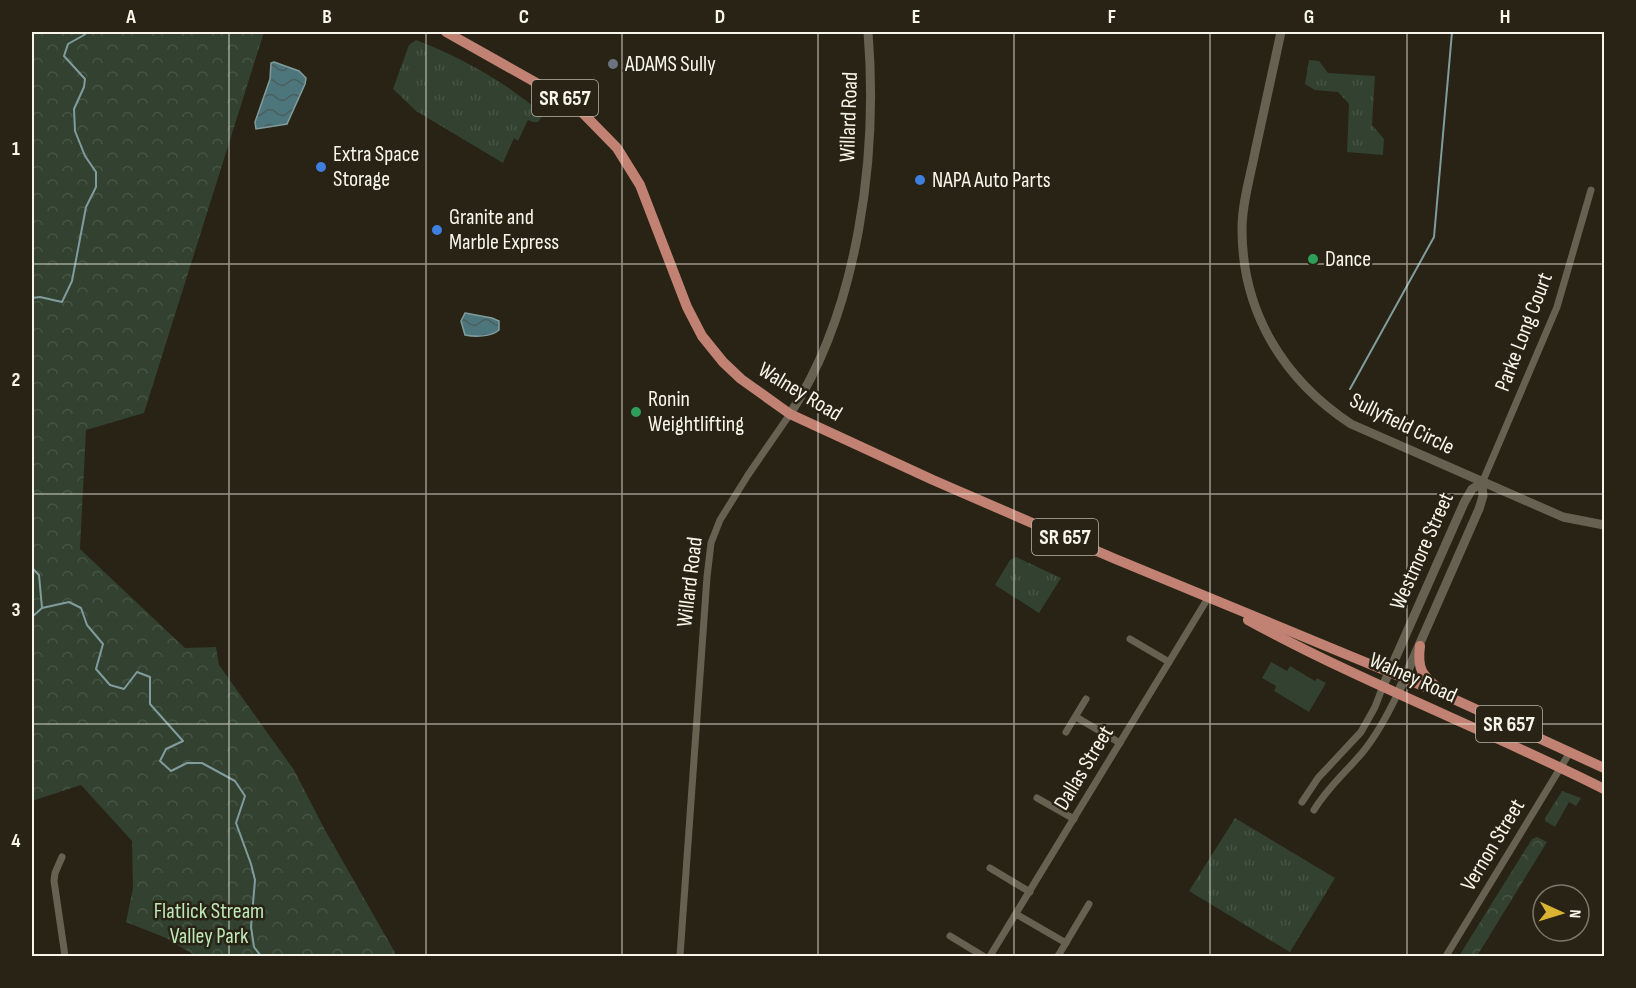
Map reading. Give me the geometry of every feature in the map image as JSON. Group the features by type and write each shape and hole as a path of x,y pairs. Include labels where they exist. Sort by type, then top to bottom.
{"main road":[{"name":"Walney Road","path":"446,32 574,104 618,148 640,185 687,308 702,336 723,362 741,379 790,414 933,480 1208,598 1333,647 1605,768"},
{"name":"Walney Road","path":"1208,598 1313,655 1605,789"},
{"path":"1420,646 1418,661 1421,670 1429,681 1447,696"}],"street":[{"name":"Willard Road","path":"680,957 711,543 730,502 807,389 841,301 863,204 869,140 868,32"},
{"name":"Sullyfield Circle","path":"1281,32 1243,213 1243,256 1258,317 1276,350 1297,379 1329,410 1361,429 1563,517 1605,525"},
{"name":"Parke Long Court","path":"1482,483 1557,307 1591,190"},
{"name":"Westmore Street","path":"1302,802 1318,778 1361,732 1375,707 1464,502 1472,489 1482,483 1483,496 1479,509 1398,693 1362,753 1331,784 1314,810"},
{"name":"Dallas Street","path":"990,957 1208,598"},
{"path":"1130,639 1169,662"},
{"path":"1066,732 1086,699"},
{"path":"1076,717 1120,743"},
{"name":"Vernon Street","path":"1446,957 1570,752"},
{"path":"1037,798 1074,819"},
{"path":"62,857 54,881 65,957"},
{"path":"990,868 1030,892"},
{"path":"1058,957 1089,904"},
{"path":"1016,914 1066,942"},
{"path":"950,936 983,957"}],"green space":[{"name":"Flatlick Stream Valley Park","path":"32,32 264,32 144,413 86,430 80,549 185,648 216,647 219,665 294,770 325,830 397,956 196,956 166,938 126,922 133,888 132,841 81,785 32,801"},
{"path":"416,40 483,72 515,92 543,115 538,122 528,120 518,141 514,138 503,163 416,111 393,89 409,45"},
{"path":"1309,60 1319,61 1328,73 1375,76 1372,125 1384,139 1383,155 1347,152 1349,104 1338,92 1315,90 1305,84"},
{"path":"1016,557 1061,578 1039,613 995,585 1010,560"},
{"path":"1271,662 1287,671 1290,666 1315,681 1317,678 1326,683 1309,712 1274,691 1276,686 1262,678"},
{"path":"1562,791 1581,798 1576,806 1569,802 1555,827 1545,821 1545,818"},
{"path":"1235,818 1335,878 1290,952 1189,891"},
{"path":"1537,837 1547,842 1477,956 1459,956 1532,839"}],"water":[{"path":"271,63 299,71 306,78 305,84 287,124 256,129 255,122 270,79"},
{"path":"465,313 499,321 499,330 483,336 465,335 461,321"}],"waterway":[{"path":"32,298 40,297 62,302 72,281 86,207 96,187 96,172 85,156 75,131 74,109 84,87 85,79 64,56 68,44 87,32"},
{"path":"1350,389 1434,237 1452,32"},
{"path":"32,568 39,575 42,608 69,602 81,608 87,625 103,644 96,669 110,685 124,689 137,672 150,677 150,704 183,741 166,749 160,761 171,771 187,763 202,763 235,781 245,796 236,823 255,880 251,927 254,947 261,956"},
{"path":"32,617 42,608"}],"place":[{"name":"ADAMS Sully","path":"613,64"},
{"name":"Extra Space Storage","path":"321,167"},
{"name":"NAPA Auto Parts","path":"920,180"},
{"name":"Granite and Marble Express","path":"437,230"},
{"name":"Dance","path":"1313,259"},
{"name":"Ronin Weightlifting","path":"636,412"}]}
